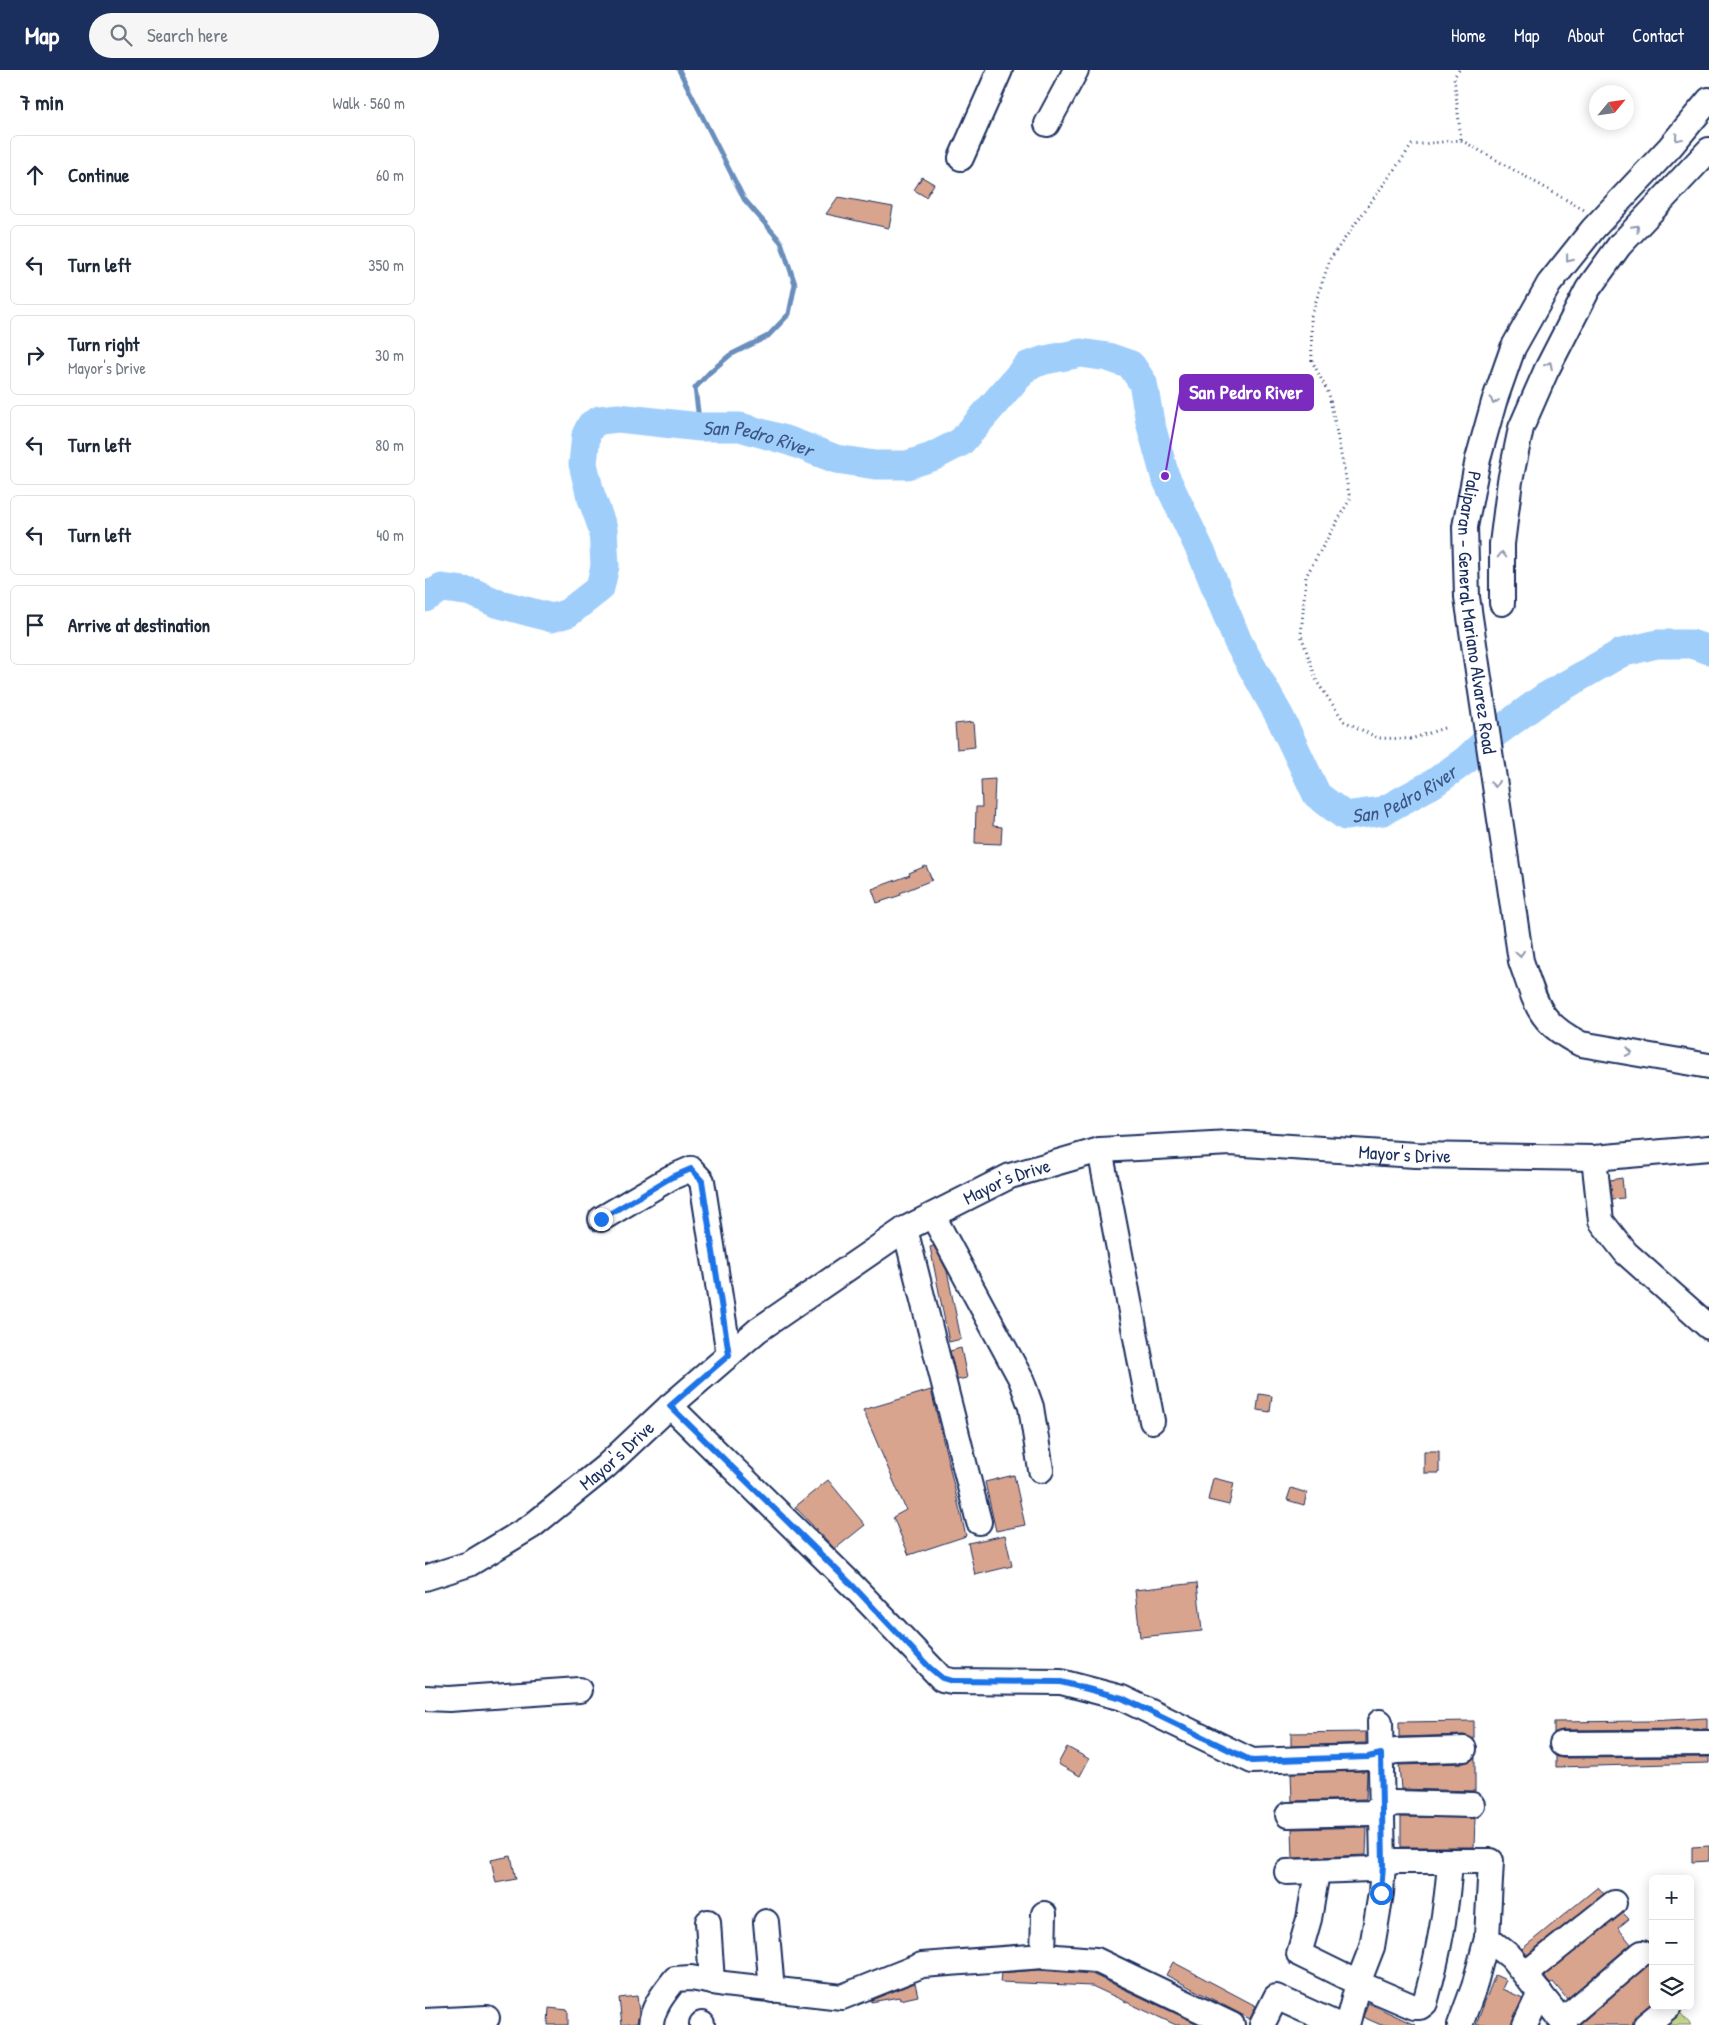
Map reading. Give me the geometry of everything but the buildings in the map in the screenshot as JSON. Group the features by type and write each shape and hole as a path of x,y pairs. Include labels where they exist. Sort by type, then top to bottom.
{"street":[{"path":"961,158 1000,70"},
{"path":"1047,124 1076,70"},
{"name":"Paliparan - General Mariano Alvarez Road","path":"1709,100 1670,147 1602,220 1549,284 1513,348 1493,402 1478,460 1465,527 1467,597 1521,962 1539,1010 1551,1025 1567,1037 1581,1044 1709,1066"},
{"name":"Paliparan - General Mariano Alvarez Road","path":"1502,604 1502,544 1510,481 1521,428 1546,371 1588,289 1613,253 1709,150"},
{"name":"Mayor's Drive","path":"425,1578 469,1564 532,1526 605,1467 670,1406 758,1330 905,1229 1010,1176 1100,1150 1230,1143 1415,1155 1594,1158 1709,1148"},
{"path":"1100,1150 1152,1421"},
{"path":"1594,1158 1601,1221 1626,1253 1709,1326"},
{"path":"601,1219 670,1178 691,1169 702,1181 729,1355"},
{"path":"933,1216 1021,1379 1031,1407 1041,1470"},
{"path":"905,1229 979,1522"},
{"path":"670,1406 854,1587 930,1668 942,1678 952,1681 1061,1682 1122,1698 1252,1761 1368,1757 1396,1751 1464,1749"},
{"path":"425,1698 449,1699 579,1690"},
{"path":"1347,2025 1358,1983 1372,1947 1381,1893 1383,1865 1380,1722"},
{"path":"1562,1744 1709,1743"},
{"path":"1288,1815 1370,1813 1395,1803 1472,1805"},
{"path":"1287,1872 1370,1869 1395,1861 1491,1861 1487,1938 1474,1987 1459,2025"},
{"path":"1317,1872 1309,1919 1299,1954 1358,1983 1414,2007 1420,2007 1425,2002 1437,1960 1448,1901 1451,1861"},
{"path":"1525,1974 1615,1902"},
{"path":"1043,1956 1044,1914"},
{"path":"708,1922 712,1982"},
{"path":"766,1922 771,1990"},
{"path":"1487,1938 1511,1957 1563,2023 1642,1954"},
{"path":"651,2021 662,1996 675,1979 691,1978 771,1990 842,1997 923,1965 1043,1956 1096,1960 1232,2025"},
{"path":"1525,2025 1540,1993"},
{"path":"1262,2025 1276,1997 1338,2025"},
{"path":"1646,2025 1664,2010"},
{"path":"425,2021 487,2018"}],"path":[{"path":"1459,70 1454,77 1461,140"},
{"path":"1444,728 1411,739 1378,738 1344,721 1317,682 1301,635 1306,576 1350,499 1329,394 1312,361 1311,316 1330,259 1412,145 1461,140 1602,220"}],"green space":[{"path":"1678,2010 1691,2025 1659,2025"}],"waterway":[{"path":"679,70 744,199 781,242 795,284 789,314 768,336 730,355 695,388 700,427"},
{"name":"San Pedro River","path":"425,598 442,588 472,592 496,603 552,618 568,613 600,588 605,566 603,529 590,493 583,464 586,435 591,425 600,420 618,418 700,427 740,427 789,441 836,459 875,465 907,465 932,457 961,442 1027,366 1045,360 1081,353 1108,357 1131,365 1143,383 1150,422 1165,476 1203,556 1238,642 1280,717 1317,795 1345,816 1383,811 1434,783 1466,760 1493,735 1545,697 1621,653 1657,644 1691,644 1709,650"},
{"path":"425,581 442,588"}],"place":[{"name":"San Pedro River","path":"1165,476"}],"route":[{"path":"601,1219 670,1178 691,1169 702,1181 729,1355 670,1406 854,1587 930,1668 942,1678 952,1681 1061,1682 1122,1698 1252,1761 1368,1757 1381,1754 1383,1865 1381,1893"}]}
